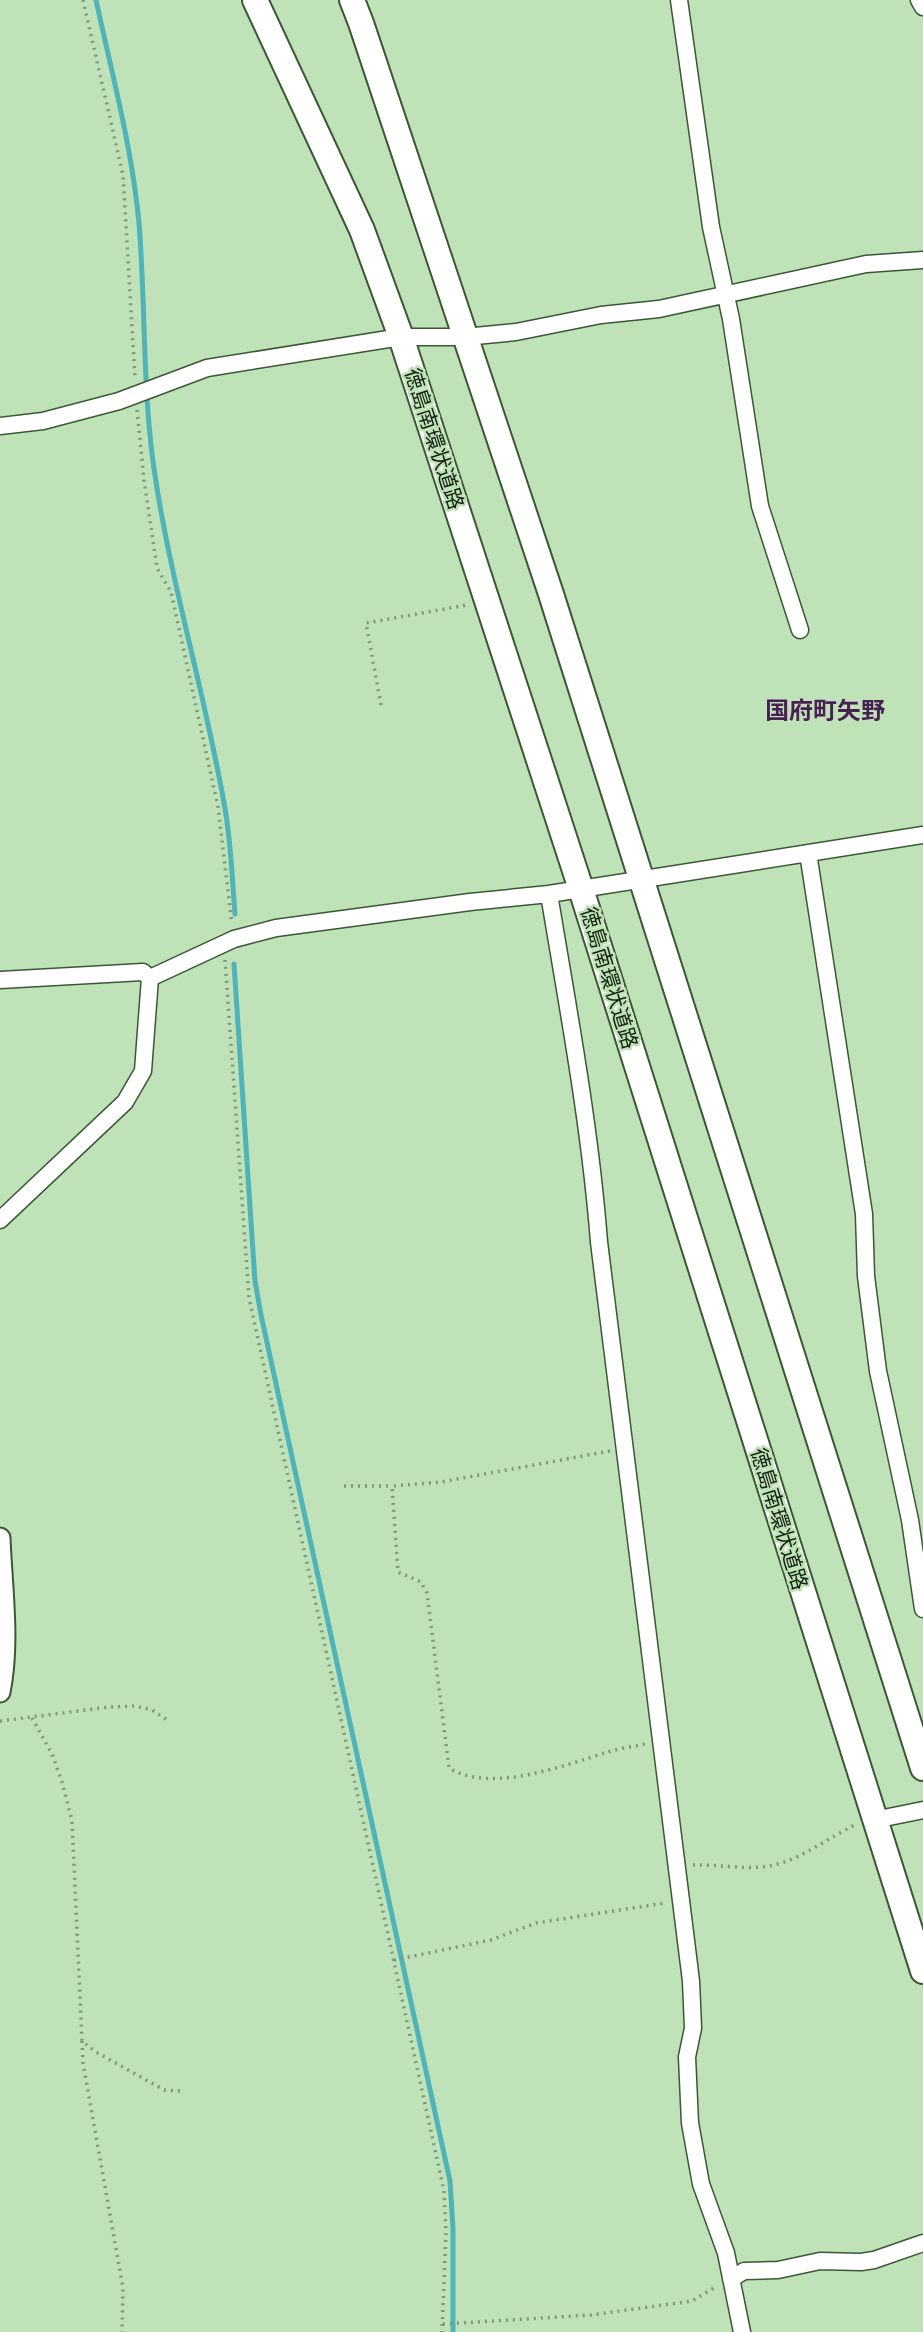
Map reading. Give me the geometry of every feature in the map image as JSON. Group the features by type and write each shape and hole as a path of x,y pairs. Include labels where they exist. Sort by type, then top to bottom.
{"highway":[{"name":"徳島南環状道路","path":"255,0 362,230 401,337 581,889 923,1970"},
{"path":"352,0 551,594 923,1768"}],"street":[{"path":"679,0 711,227 725,294 760,506 800,630"},
{"path":"919,0 923,7"},
{"path":"0,426 43,421 145,392 207,368 401,337 466,337 516,332 601,315 659,309 866,264 923,260"},
{"path":"150,978 229,941 275,928 549,894 923,835"},
{"path":"808,853 864,1214 866,1276 878,1371 910,1520 923,1609"},
{"path":"549,894 595,1190 599,1242 691,1981 692,2028 687,2057 690,2123 701,2184 726,2253 742,2332"},
{"path":"0,979 143,972 150,978"},
{"path":"0,1220 125,1102 143,1071 150,978"},
{"path":"0,1538 4,1674 0,1692"},
{"path":"874,1820 923,1810"},
{"path":"731,2279 744,2271 778,2270 820,2261 874,2260 923,2243"}],"path":[{"path":"83,0 122,175 145,392 144,480 157,568 171,592 218,807 229,941 249,1298 444,2191 446,2232 442,2332"},
{"path":"381,705 366,622 486,601"},
{"path":"344,1486 441,1482 625,1448"},
{"path":"393,1486 398,1572 421,1582 427,1593 449,1768 461,1776 506,1778 553,1769 612,1751 661,1741"},
{"path":"0,1721 135,1706 152,1710 166,1719"},
{"path":"32,1718 52,1754 72,1821 82,2063 123,2288 122,2332"},
{"path":"677,1866 773,1865 790,1860 860,1822 874,1820"},
{"path":"394,1960 491,1940 536,1923 681,1900"},
{"path":"82,2041 96,2052 164,2090 181,2091"},
{"path":"442,2324 591,2315 692,2301 731,2279"}],"waterway":[{"path":"96,0 121,111 136,195 148,418 156,482 171,563 224,803 235,914"},
{"path":"234,964 255,1281 450,2181 453,2332"}],"district":[{"name":"国府町矢野","path":"825,711"}]}
